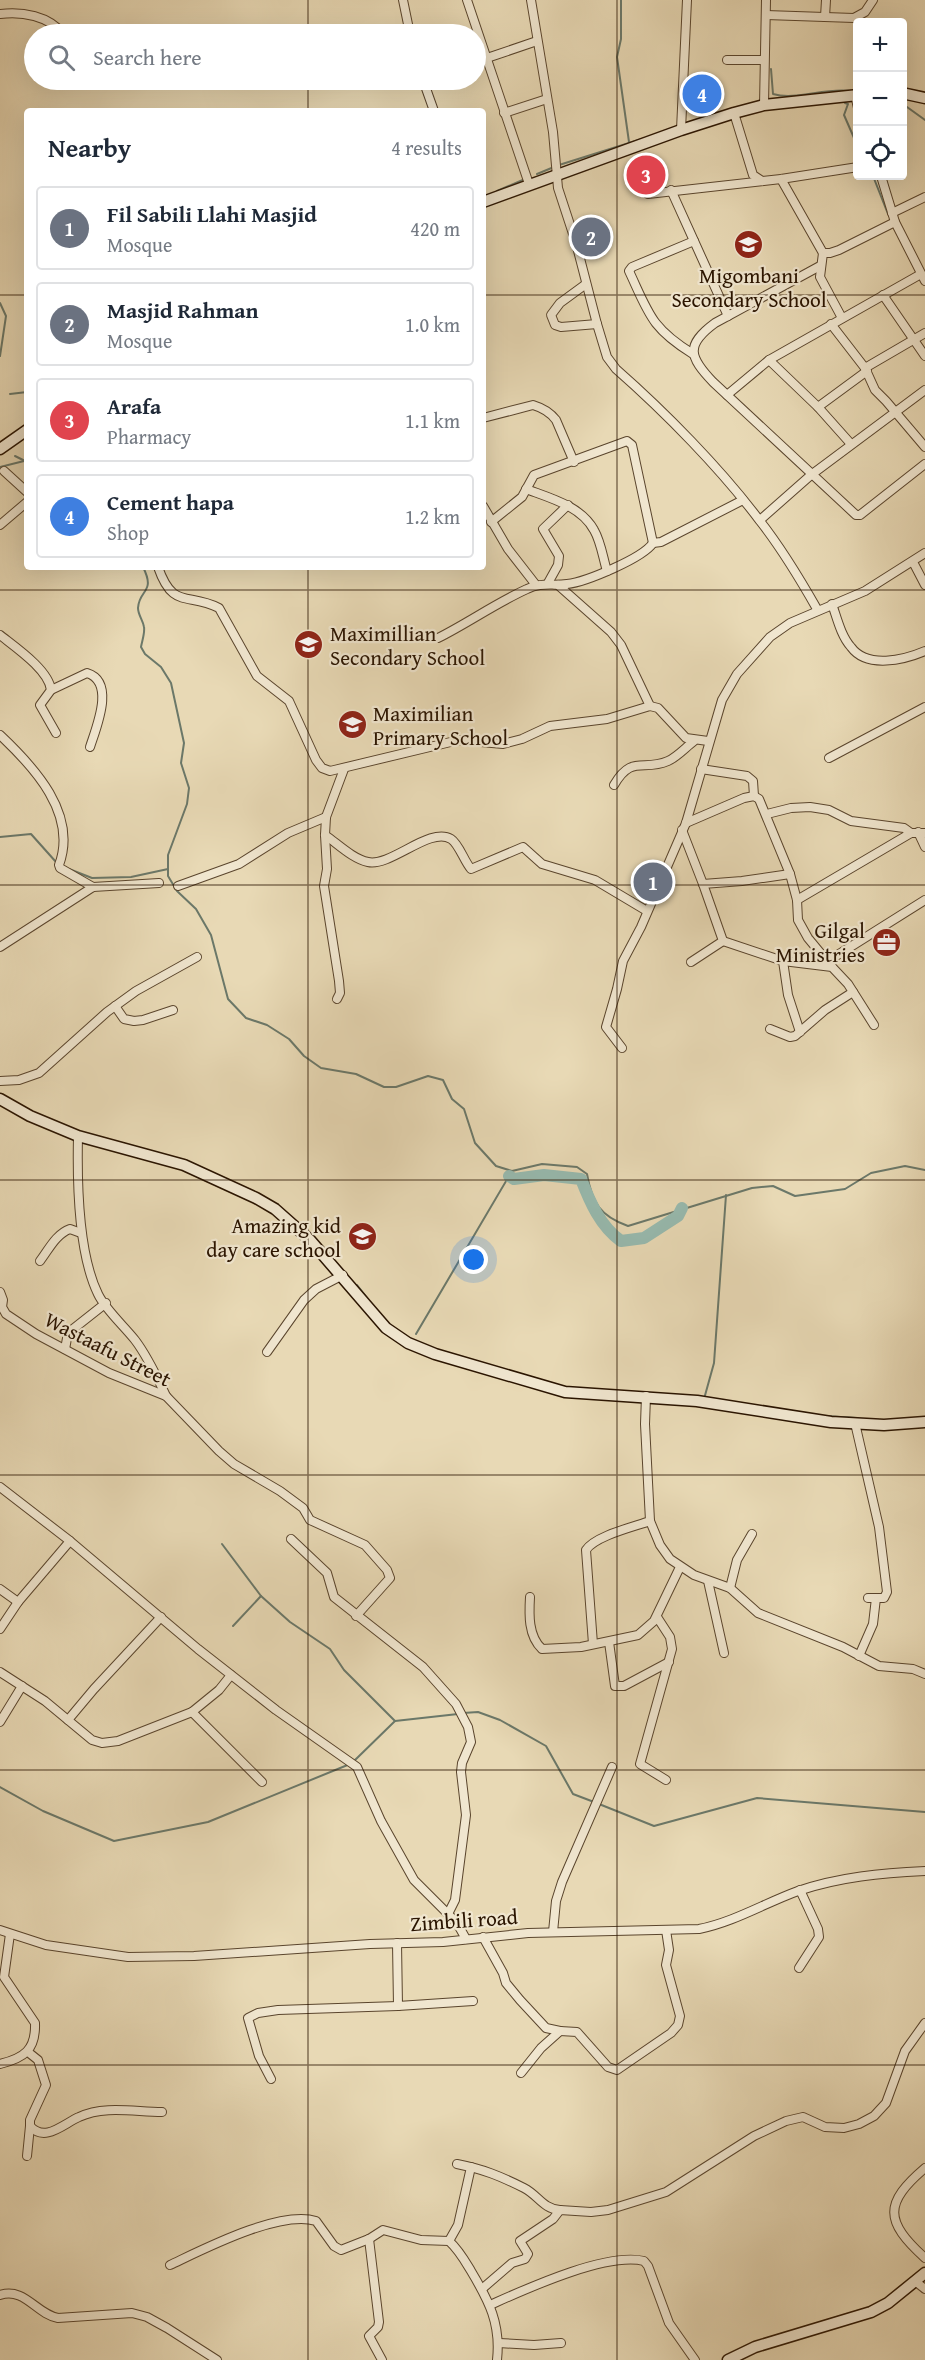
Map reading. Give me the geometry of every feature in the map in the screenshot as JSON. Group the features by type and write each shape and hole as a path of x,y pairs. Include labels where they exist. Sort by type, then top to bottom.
{"main road":[{"path":"907,94 925,98"},
{"path":"486,201 734,113 765,105 853,95"},
{"path":"0,449 24,432"},
{"path":"0,1099 30,1116 78,1136 184,1165 207,1174 275,1209 310,1240 343,1275 386,1328 397,1337 420,1349 565,1392 697,1401 831,1422 884,1425 925,1422"},
{"path":"728,2360 755,2347 870,2312 888,2303 925,2273"}],"street":[{"path":"403,0 408,24"},
{"path":"467,0 475,24"},
{"path":"531,0 554,132 558,188 576,243 607,357 616,369 686,437 760,520 784,554 817,609"},
{"path":"681,130 687,0"},
{"path":"765,105 766,0"},
{"path":"825,17 826,0"},
{"path":"766,15 858,17 868,9 873,0"},
{"path":"0,14 21,14 44,19 53,24"},
{"path":"529,184 486,58 537,41"},
{"path":"727,60 764,60"},
{"path":"427,90 433,108"},
{"path":"504,113 548,99"},
{"path":"734,113 753,175 762,181"},
{"path":"648,194 781,179 853,168"},
{"path":"781,179 823,253 820,277 842,318"},
{"path":"727,395 769,360 883,295 923,277 894,218 882,180"},
{"path":"671,190 728,316"},
{"path":"823,253 839,250 925,197"},
{"path":"694,241 633,267 629,271 656,326 672,341 693,354 701,370 852,513 860,515 925,464"},
{"path":"693,354 697,340 704,331 820,266"},
{"path":"586,284 560,303 551,315 555,325 561,327 597,324"},
{"path":"883,295 925,356"},
{"path":"831,324 866,370 875,390 896,411 925,447"},
{"path":"818,407 866,370 925,333"},
{"path":"769,360 818,407 851,444"},
{"path":"760,520 811,475 925,390"},
{"path":"486,417 533,405 540,407 552,414 556,420 574,462"},
{"path":"491,522 515,504 530,481 540,472 574,462 622,442 630,442 653,543"},
{"path":"4,471 24,489"},
{"path":"526,489 568,505 582,515 595,530 607,571"},
{"path":"438,638 536,585 579,582 607,571 645,552 653,543 661,542 743,500"},
{"path":"0,525 24,505"},
{"path":"548,583 558,565 560,556 543,529 568,505"},
{"path":"486,512 508,549 536,585"},
{"path":"622,1048 608,1031 607,1021 623,961 684,827 722,700 737,674 770,637 790,623 817,609 865,591 925,553"},
{"path":"912,562 925,585"},
{"path":"159,570 167,589 176,596 219,608 257,676 289,701 316,760 322,768 330,771 426,746 459,740 503,744 522,739 550,726 607,718 650,706 658,708 686,738 694,741 708,741"},
{"path":"558,585 611,632 621,645 650,706"},
{"path":"832,604 850,647 860,656 876,660 893,660 925,651"},
{"path":"0,635 40,670 51,685 51,690"},
{"path":"56,733 40,705 51,690 87,673 92,674 99,684 103,698 90,747"},
{"path":"829,758 925,707"},
{"path":"0,735 21,754 36,772 55,806 64,836 60,868 93,887"},
{"path":"614,785 627,769 635,765 667,762 694,741"},
{"path":"337,999 340,993 339,981 324,886 327,869 325,835 326,816 344,769"},
{"path":"701,769 747,776 753,781 754,796 763,803 790,874 801,928 843,977 874,1025"},
{"path":"684,827 744,798 754,796"},
{"path":"767,814 791,808 810,807 829,810 851,821 904,828 918,833 925,847"},
{"path":"178,886 239,864 288,833 326,816"},
{"path":"684,827 723,941"},
{"path":"797,900 918,833"},
{"path":"325,835 355,856 369,862 390,858 426,840 451,838 471,869 523,847 542,864 595,880 647,911"},
{"path":"703,884 790,874"},
{"path":"0,947 93,887 159,883"},
{"path":"723,941 783,961 830,964 925,900"},
{"path":"691,962 723,941"},
{"path":"0,1081 20,1080 39,1073 115,1006 136,991 197,957"},
{"path":"783,961 788,995 800,1032"},
{"path":"770,1029 790,1038 825,1010 853,992"},
{"path":"115,1006 124,1019 134,1021 173,1010"},
{"path":"78,1136 77,1174 81,1233 94,1284 99,1296 147,1358 166,1396"},
{"path":"40,1261 55,1239 63,1232 70,1229 81,1233"},
{"path":"267,1352 304,1299 316,1289 343,1275"},
{"name":"Wastaafu Street","path":"0,1292 3,1300 2,1307 6,1314 36,1334 110,1373 166,1396 234,1464 280,1491 303,1508 310,1520 356,1539 374,1554 387,1570 390,1578 356,1616"},
{"path":"65,1349 68,1333 106,1303"},
{"path":"646,1396 645,1424 650,1521 660,1545 670,1559 680,1567 708,1581 730,1588 758,1613 811,1633 879,1666 914,1669 925,1674"},
{"path":"855,1423 873,1494 884,1555 887,1595 884,1598 872,1598 873,1624 859,1656"},
{"path":"0,1487 70,1541 231,1675 357,1767 381,1821 405,1865 424,1892 460,1927 466,1939"},
{"path":"593,1644 586,1550 589,1545 598,1540 650,1521"},
{"path":"730,1588 737,1560 752,1534"},
{"path":"291,1539 327,1573 332,1593 356,1616 423,1667 456,1704 471,1735 471,1742 462,1763 466,1815 455,1900 448,1914"},
{"path":"0,1629 18,1602 70,1541"},
{"path":"530,1597 530,1628 538,1646 542,1649 609,1642 638,1635 657,1617 680,1567"},
{"path":"708,1581 724,1653"},
{"path":"0,1589 18,1602"},
{"path":"68,1720 161,1617"},
{"path":"657,1617 672,1643 669,1662 640,1764 666,1780"},
{"path":"609,1642 615,1686 624,1686 669,1662"},
{"path":"0,1672 68,1720 92,1740 102,1743 118,1741 192,1712 219,1690 231,1675"},
{"path":"0,1722 22,1686"},
{"path":"192,1712 262,1782"},
{"path":"553,1932 556,1901 562,1882 612,1767"},
{"name":"Zimbili road","path":"0,1930 69,1949 128,1957 202,1956 443,1942 553,1932 699,1929 716,1926 800,1890 831,1882 878,1874 925,1871"},
{"path":"799,1968 819,1937 818,1929 800,1890"},
{"path":"483,1937 506,1983 546,2028 577,2032 608,2067 617,2070 671,2033 678,2025 680,2016 666,1965 669,1950 666,1930"},
{"path":"0,2064 15,2060 28,2052 35,2032 35,2023 4,1977 10,1934"},
{"path":"397,1943 398,2006"},
{"path":"271,2079 259,2056 248,2018 258,2013 278,2010 473,2001"},
{"path":"457,2164 496,2173 529,2191 548,2208 591,2212 608,2210 666,2192 754,2136 786,2121 803,2117 825,2127 834,2127 859,2124 874,2116 886,2103 905,2051 925,2024"},
{"path":"521,2073 541,2048 560,2031"},
{"path":"27,2156 30,2120 46,2085 38,2060 28,2052"},
{"path":"30,2126 36,2133 42,2134 80,2116 98,2112 115,2110 162,2112"},
{"path":"449,2241 458,2225 471,2167"},
{"path":"925,2168 901,2191 893,2211 895,2222 905,2238 925,2258"},
{"path":"483,2288 513,2263 525,2259 528,2254 520,2241 553,2219 560,2210"},
{"path":"170,2265 259,2226 285,2220 316,2221 338,2249 344,2249 369,2239 383,2230 421,2240 449,2241 455,2246 483,2288 490,2305 499,2343 497,2360"},
{"path":"369,2239 379,2322 378,2327 369,2336 382,2360"},
{"path":"490,2305 516,2293 592,2266 609,2262 645,2261 669,2323 694,2360"},
{"path":"915,2281 925,2289"},
{"path":"0,2295 17,2294 48,2315 58,2318 132,2313 147,2317 217,2360"},
{"path":"499,2343 534,2345 561,2343"}],"waterway":[{"path":"621,0 621,39 617,57 629,142"},
{"path":"771,69 773,94 791,96 841,90 851,91"},
{"path":"845,103 848,104 844,115 853,136"},
{"path":"907,107 925,120"},
{"path":"559,165 645,138"},
{"path":"537,174 554,167"},
{"path":"497,191 525,179"},
{"path":"875,180 888,214"},
{"path":"0,303 6,316 0,356"},
{"path":"10,394 24,392"},
{"path":"15,456 24,460"},
{"path":"0,467 24,461"},
{"path":"144,570 148,582 138,608 144,629 141,647 145,654 161,667 171,683 184,743 181,763 189,788 187,804 168,855 168,876 177,891 196,909 211,935 228,999 246,1018 267,1025 289,1039 304,1056 321,1068 356,1074 384,1087 396,1087 428,1076 443,1080 452,1099 464,1109 475,1143 496,1166 512,1171 542,1164 577,1167 587,1174 595,1201 604,1213 628,1226 752,1188 773,1186 795,1196 845,1189 871,1173 905,1166 925,1170"},
{"path":"0,837 31,834 56,862"},
{"path":"69,869 92,878 131,877 168,869"},
{"path":"416,1334 512,1171"},
{"path":"509,1176 514,1179 544,1175 581,1179 601,1221 621,1241 644,1238 678,1216 682,1208"},
{"path":"704,1399 714,1363 726,1195"},
{"path":"357,1285 368,1299"},
{"path":"826,1416 856,1418"},
{"path":"222,1544 261,1596 290,1622 330,1649 344,1670 395,1721"},
{"path":"233,1626 261,1596"},
{"path":"463,1713 478,1712 500,1720 546,1746 573,1794 594,1802"},
{"path":"354,1761 395,1721 458,1714"},
{"path":"0,1787 43,1811 114,1841 208,1822 350,1764"},
{"path":"599,1804 654,1826 757,1798 925,1812"}],"place":[{"name":"Cement hapa","path":"702,94"},
{"name":"Arafa","path":"646,175"},
{"name":"Masjid Rahman","path":"591,237"},
{"name":"Migombani Secondary School","path":"749,244"},
{"name":"Maximillian Secondary School","path":"309,645"},
{"name":"Maximilian Primary School","path":"352,725"},
{"name":"Fil Sabili Llahi Masjid","path":"653,882"},
{"name":"Gilgal Ministries","path":"886,942"},
{"name":"Amazing kid day care school","path":"362,1237"}]}
